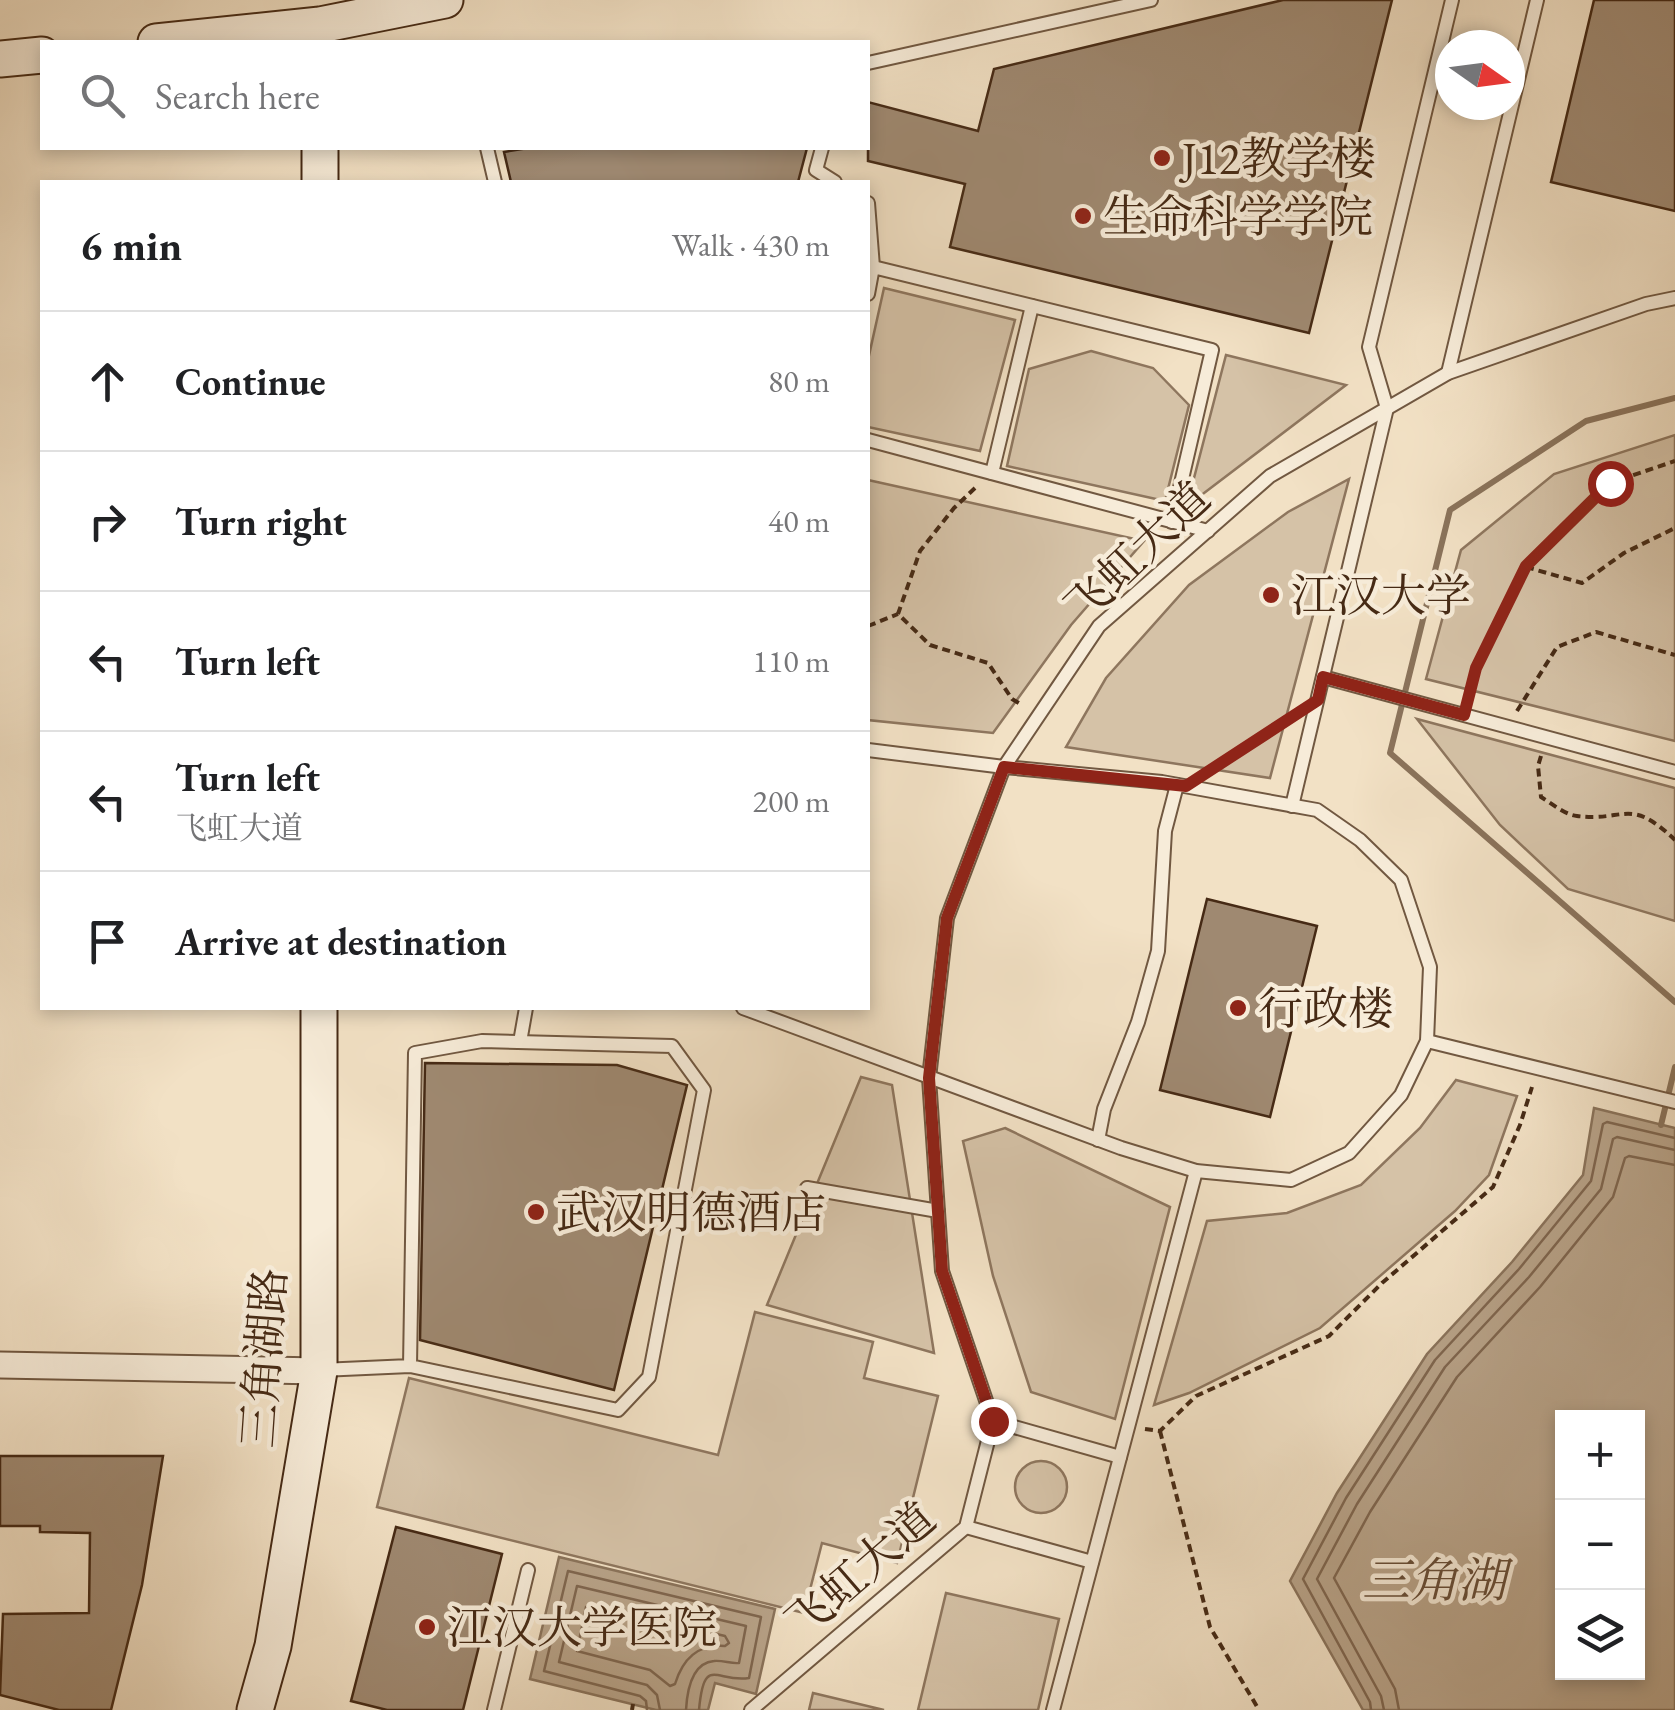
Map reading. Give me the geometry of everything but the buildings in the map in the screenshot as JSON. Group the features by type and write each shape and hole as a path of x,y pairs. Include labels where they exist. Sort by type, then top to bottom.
{"street":[{"path":"172,40 320,22 444,0"},
{"path":"0,60 40,55"},
{"path":"320,150 320,180"},
{"name":"三角湖路","path":"255,1710 274,1646 319,1370 319,1010"},
{"path":"0,1365 319,1370"}],"lane":[{"path":"870,63 1151,0"},
{"path":"1292,806 1387,408 1369,347 1452,0"},
{"path":"1448,373 1537,0"},
{"path":"487,150 494,180"},
{"path":"821,150 816,170 832,180"},
{"path":"870,228 870,283"},
{"path":"873,266 1212,350 1172,522"},
{"name":"飞虹大道","path":"751,1710 966,1527 993,1421 942,1271 929,1078 947,918 1004,767 1099,626 1270,476 1448,373 1646,304 1675,298"},
{"path":"992,473 1032,306"},
{"path":"870,441 1208,531"},
{"path":"1323,677 1675,772"},
{"path":"748,1010 1098,1140 1196,1171 1291,1180 1349,1153 1401,1094 1427,1040 1430,967 1400,880 1360,840 1317,810 1181,786 870,750"},
{"path":"1098,1140 1104,1110 1138,1022 1158,951 1165,832 1181,786"},
{"path":"520,1042 526,1010"},
{"path":"319,1370 410,1366 618,1410 649,1377 704,1090 672,1046 482,1040 414,1053 410,1366"},
{"path":"1427,1040 1675,1102"},
{"path":"1053,1710 1196,1171"},
{"path":"807,1188 938,1211"},
{"path":"993,1421 1120,1457"},
{"path":"966,1527 1092,1562"},
{"path":"494,1710 528,1570"}],"path":[{"path":"1464,715 1476,668 1526,566 1610,483 1675,461"},
{"path":"870,625 898,614 920,551 954,508 992,473"},
{"path":"1526,566 1582,583 1624,553 1675,528"},
{"path":"898,614 930,645 988,663 1012,699 1039,715"},
{"path":"1509,727 1557,647 1596,632 1675,656"},
{"path":"1181,786 1318,700"},
{"path":"1546,737 1538,766 1541,796 1574,817 1635,812 1675,840"},
{"path":"1128,1428 1160,1430 1196,1396 1328,1336 1493,1187 1520,1125 1538,1068"},
{"path":"1160,1430 1210,1626 1260,1710"}],"shaded area":[{"path":"884,288 1015,320 980,451 870,427 870,351"},
{"path":"1091,351 1153,368 1189,405 1165,501 1007,466 1029,369"},
{"path":"1226,355 1346,385 1187,506 1187,505"},
{"path":"1675,435 1675,741 1426,679 1461,550 1554,474"},
{"path":"1349,479 1270,778 1066,747 1106,678 1189,585 1288,512"},
{"path":"870,480 1144,541 1071,625 993,733 870,720"},
{"path":"1417,719 1675,788 1675,921 1568,889 1500,825"},
{"path":"861,1077 892,1085 934,1353 767,1305"},
{"path":"1456,1080 1517,1096 1489,1175 1455,1211 1320,1328 1189,1393 1154,1405 1207,1221 1287,1213 1361,1185 1420,1128"},
{"path":"1005,1128 1170,1207 1115,1419 1031,1392 993,1276 963,1141"},
{"path":"755,1312 873,1342 864,1378 938,1396 897,1563 822,1543 804,1613 377,1507 409,1378 718,1455"},
{"path":"1041,1461 1060,1468 1067,1487 1060,1506 1041,1513 1022,1506 1015,1487 1022,1468"},
{"path":"946,1593 1059,1619 1038,1710 918,1710"},
{"path":"813,1693 884,1710 809,1710"}],"water":[{"name":"三角湖","path":"1594,1108 1675,1128 1675,1710 1363,1710 1290,1581 1337,1493 1427,1354 1512,1262 1583,1175"},
{"path":"559,1557 775,1609 756,1694 715,1683 708,1710 656,1710 530,1679"}],"waterway":[{"path":"1675,398 1586,421 1450,510 1390,753 1675,1002"},
{"path":"1661,1125 1675,1067"}],"place":[{"name":"J12教学楼","path":"1162,158"},
{"name":"生命科学学院","path":"1083,216"},
{"name":"江汉大学","path":"1271,595"},
{"name":"行政楼","path":"1238,1008"},
{"name":"武汉明德酒店","path":"536,1212"},
{"name":"江汉大学医院","path":"427,1627"}],"route":[{"path":"993,1421 942,1271 929,1078 947,918 1004,767 1186,786 1318,700 1323,677 1464,715 1476,668 1526,566 1610,483"}]}
